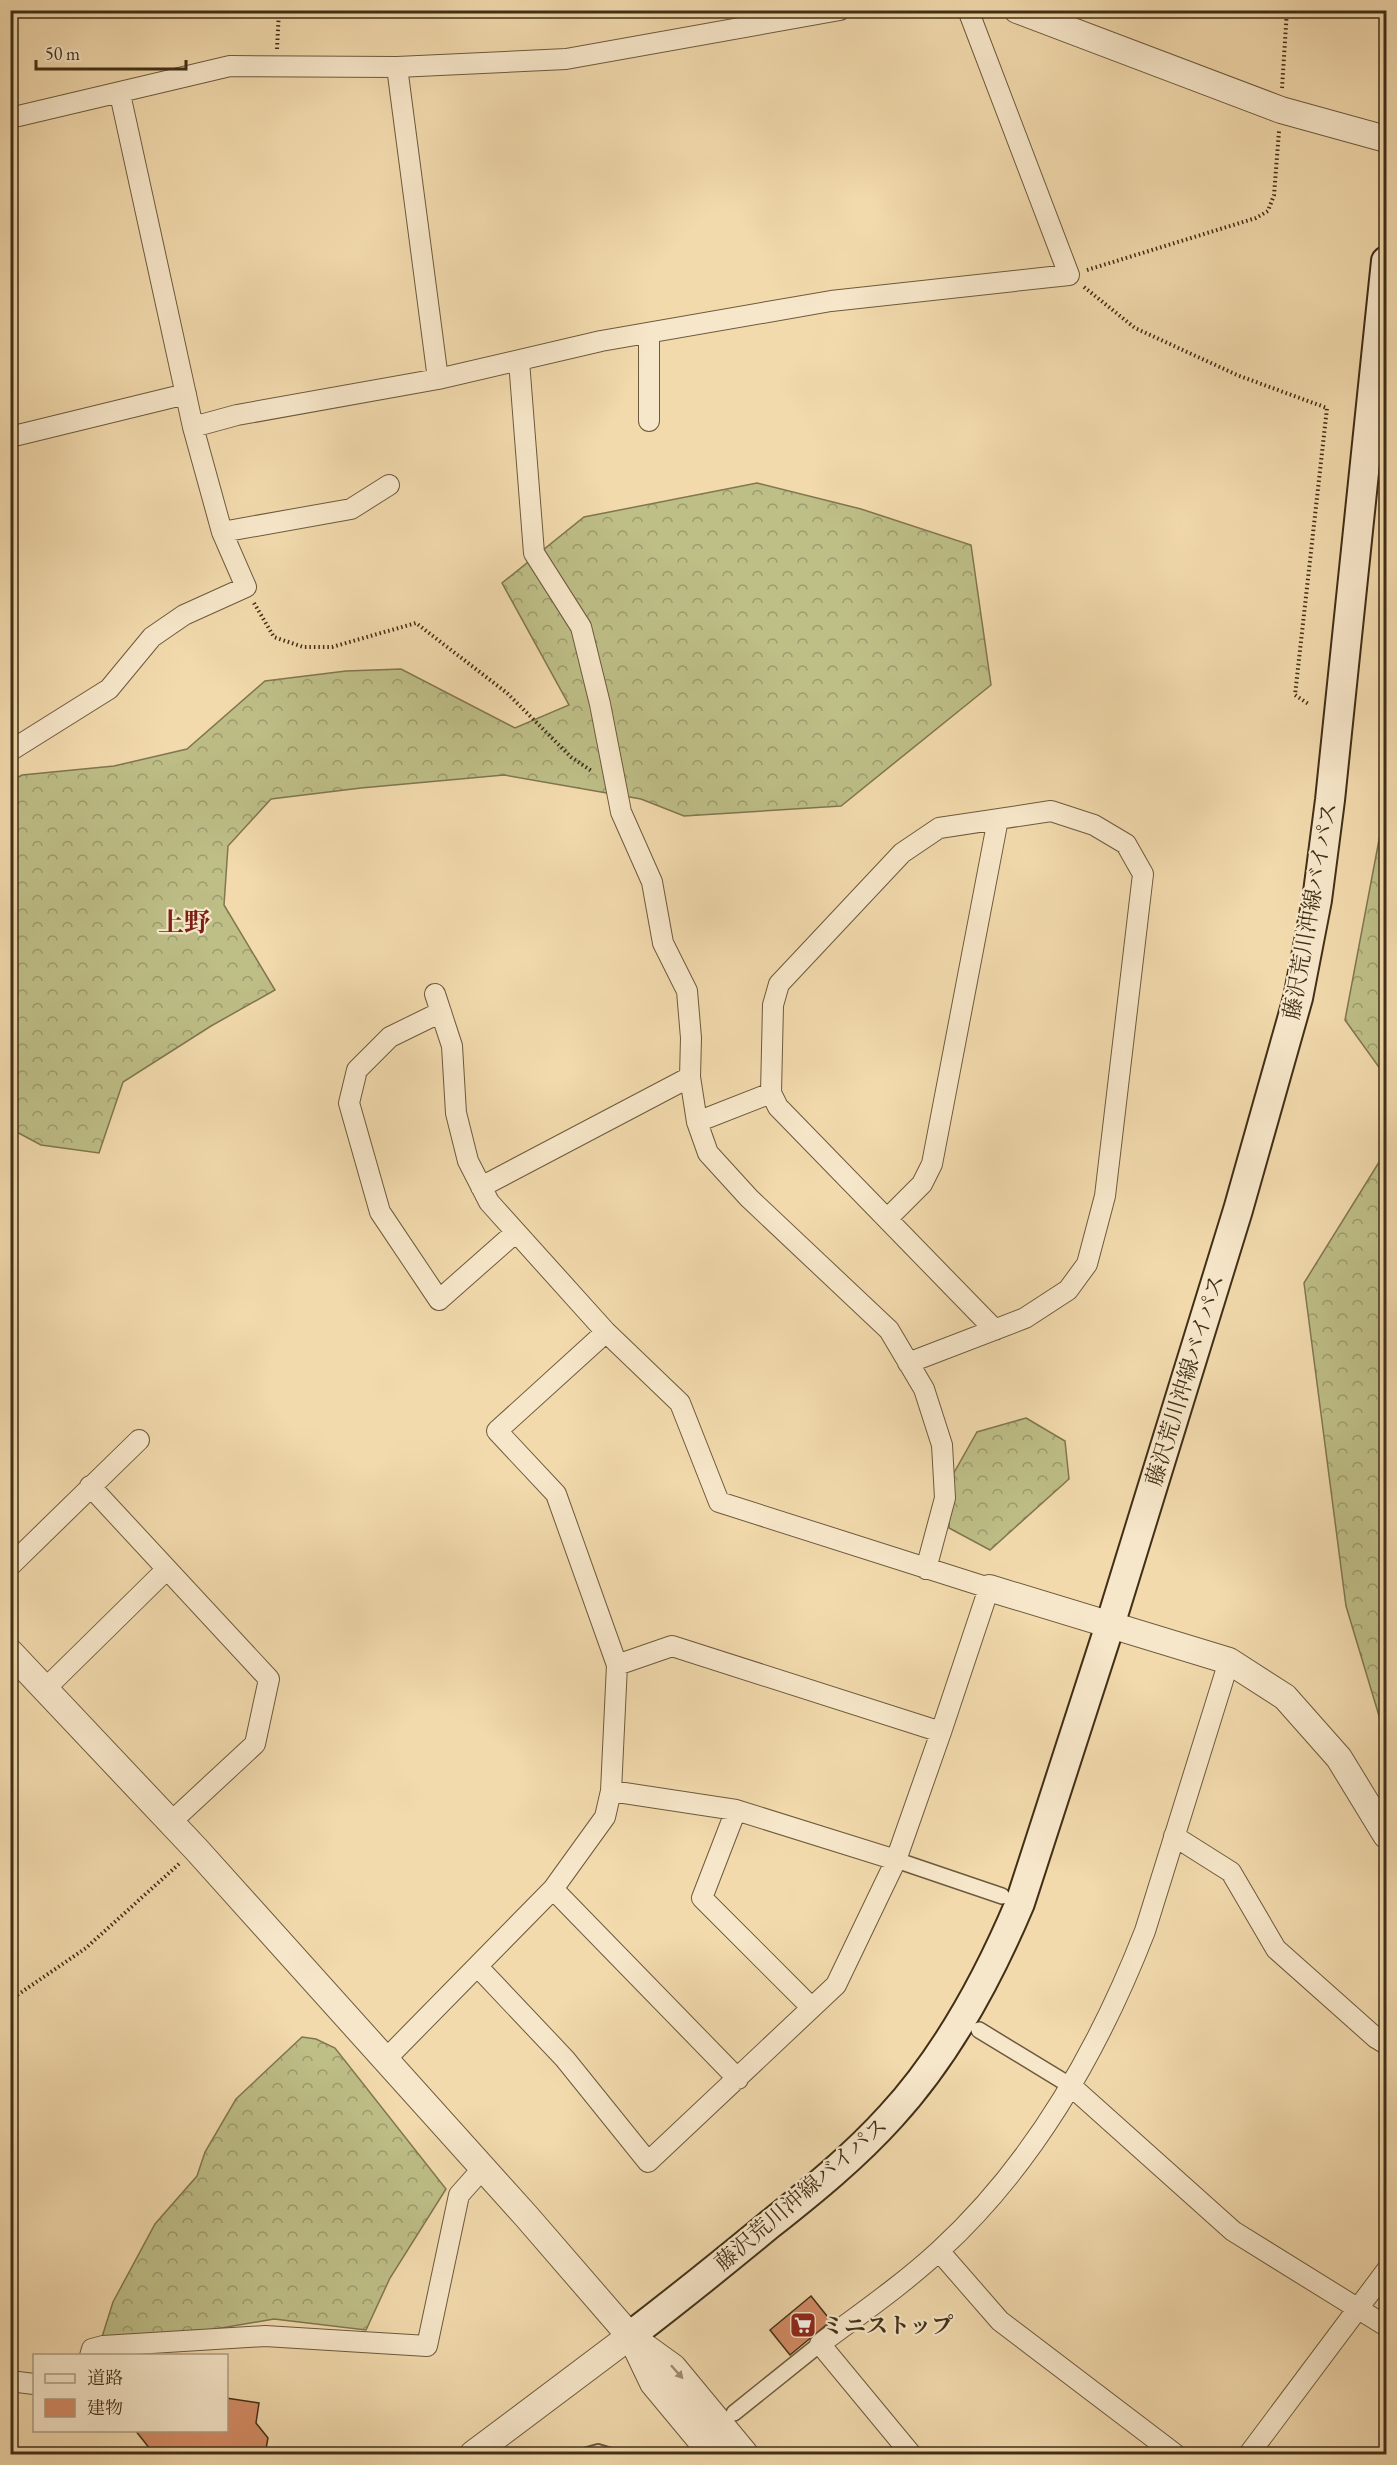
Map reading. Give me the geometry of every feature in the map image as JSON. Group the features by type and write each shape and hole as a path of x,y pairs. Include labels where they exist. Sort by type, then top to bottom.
{"main road":[{"name":"藤沢荒川沖線バイパス","path":"630,2336 809,2193 866,2142 917,2084 962,2020 1005,1939 1020,1903 1110,1625 1269,1104 1298,998 1317,900 1330,800 1386,261"}],"street":[{"path":"10,118 120,94 230,66 276,68 397,66 566,59 840,10"},
{"path":"193,427 237,415 438,379 601,341 831,301 1069,275 968,10"},
{"path":"1017,10 1281,110 1386,139"},
{"path":"397,66 438,379"},
{"path":"10,751 109,689 152,637 184,615 246,587 222,532 193,427 120,94"},
{"path":"649,333 649,421"},
{"path":"519,361 534,553 581,627 600,704 621,812 652,882 663,943 687,991 691,1038 690,1077 697,1122 708,1153 749,1198 889,1330 924,1389 942,1445 945,1498 926,1569"},
{"path":"10,437 186,394"},
{"path":"222,532 351,509 389,485"},
{"path":"908,1363 995,1330 1025,1318 1068,1290 1087,1264 1105,1196 1143,873 1126,844 1094,825 1051,811 939,828 902,853 779,984 773,1005 771,1093 778,1107 995,1330"},
{"path":"887,1219 922,1184 932,1164 998,819"},
{"path":"516,1232 439,1300 380,1212 349,1103 357,1070 390,1037 438,1003 452,1046 456,1113 468,1161 489,1202 516,1232 606,1332 680,1403 719,1502 926,1569 1229,1661 1285,1697 1339,1758 1386,1835"},
{"path":"481,1187 690,1077"},
{"path":"697,1122 771,1093"},
{"path":"385,2060 553,1889 605,1817 611,1791 617,1665 556,1494 497,1431 606,1332"},
{"path":"10,1566 139,1440"},
{"path":"90,1486 269,1679 255,1744 171,1822"},
{"path":"46,1688 167,1569"},
{"path":"478,1967 566,2059 648,2162 738,2079 810,2007 836,1985 896,1860 942,1732 988,1588"},
{"path":"617,1665 672,1647 942,1732"},
{"path":"10,1652 196,1849 483,2168 630,2336 673,2367 746,2454"},
{"path":"734,2413 939,2251 1009,2179 1071,2086 1095,2045 1129,1972 1145,1931 1229,1661"},
{"path":"611,1791 736,1810 1002,1896"},
{"path":"736,1810 702,1898 810,2007"},
{"path":"1174,1836 1231,1872 1276,1949 1376,2038 1386,2044"},
{"path":"553,1889 738,2079"},
{"path":"979,2030 1071,2086 1233,2231 1386,2326"},
{"path":"90,2354 92,2349 103,2346 265,2336 427,2346 459,2195 483,2168"},
{"path":"939,2251 1000,2321 1175,2454"},
{"path":"1249,2454 1386,2271"},
{"path":"473,2454 630,2336"},
{"path":"630,2336 653,2383 712,2454"},
{"path":"820,2344 912,2454"},
{"path":"10,2381 33,2384"}],"lane":[{"path":"584,2454 598,2450 611,2454"}],"path":[{"path":"276,68 279,10"},
{"path":"1069,275 1256,218 1268,211 1274,195 1287,10"},
{"path":"1069,275 1135,328 1237,375 1327,408 1295,695 1310,705"},
{"path":"246,587 274,636 303,647 332,647 416,623 507,693 571,757 592,770 598,778"},
{"path":"10,2000 86,1948 196,1849"}],"green space":[{"path":"757,483 861,509 971,545 991,685 841,806 684,816 641,799 504,775 271,799 228,846 224,905 275,990 211,1026 123,1082 99,1153 41,1145 11,1129 10,782 22,775 114,766 187,749 265,681 346,671 401,669 515,728 569,705 502,583 584,517"},
{"path":"1386,809 1386,1077 1345,1020"},
{"path":"1386,1151 1386,1739 1346,1606 1304,1283"},
{"path":"1026,1418 1065,1441 1069,1479 990,1550 949,1528 951,1478 977,1432"},
{"path":"302,2037 316,2039 335,2048 446,2189 390,2278 366,2330 274,2319 210,2330 102,2337 113,2302 155,2224 197,2176 205,2152 236,2099"}],"building":[{"name":"ミニストップ","path":"811,2296 831,2321 790,2355 770,2330"},
{"path":"228,2398 259,2403 256,2423 268,2438 265,2454 154,2454 137,2432 228,2432"}],"place":[{"name":"ミニストップ","path":"803,2325"}],"district":[{"name":"上野","path":"184,922"}]}
